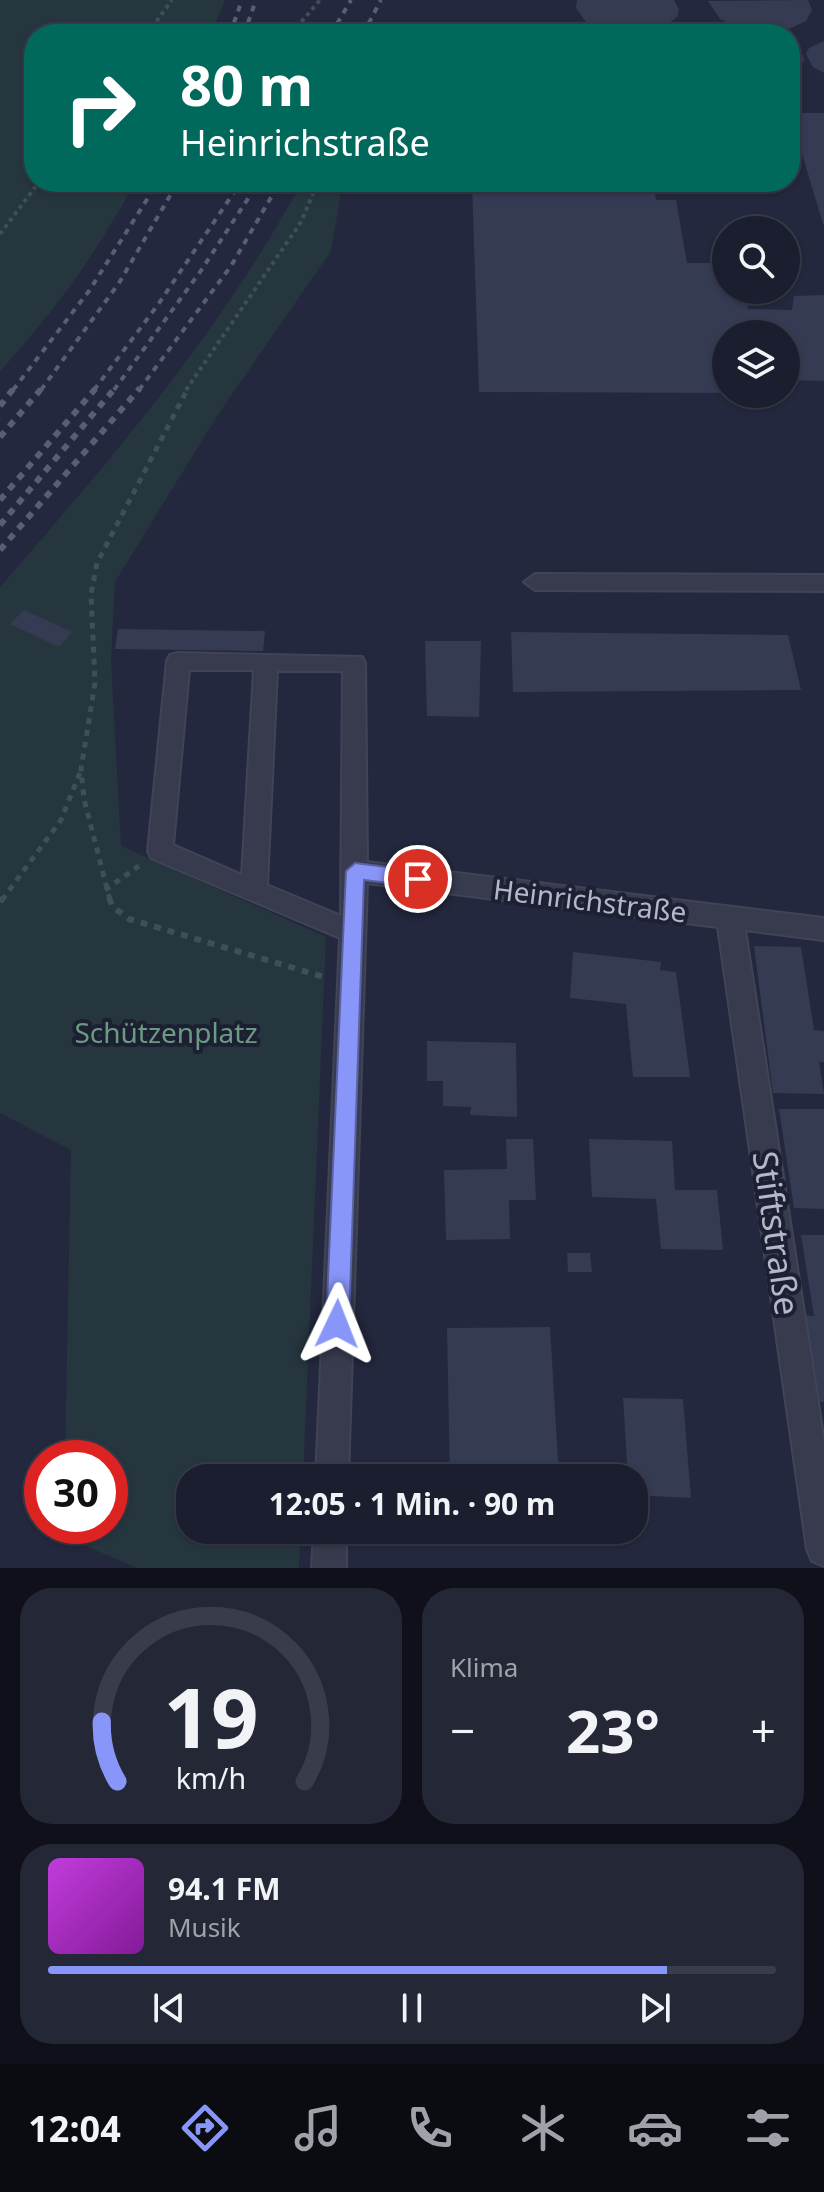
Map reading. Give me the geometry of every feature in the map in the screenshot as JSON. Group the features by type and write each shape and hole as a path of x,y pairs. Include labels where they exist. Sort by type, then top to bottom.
{"street":[{"path":"535,582 824,583"},
{"path":"333,1464 355,871 354,663 178,661 160,851 352,932"},
{"path":"254,892 266,662"},
{"name":"Heinrichstraße","path":"355,871 824,929"},
{"name":"Stiftstraße","path":"730,918 824,1549"},
{"path":"329,1568 330,1544"}],"path":[{"path":"154,24 172,0"},
{"path":"300,24 320,0"},
{"path":"0,234 32,192"},
{"path":"0,902 61,820 81,769"},
{"path":"105,890 160,851"}],"green space":[{"path":"0,0 225,0 215,24 24,24 24,192 129,192 74,281 0,371"},
{"name":"Schützenplatz","path":"296,192 341,192 331,251 217,416 115,582 111,660 121,846 326,937 304,1464 176,1464 176,1544 300,1544 299,1568 137,1568 82,1544 128,1544 128,1440 65,1440 71,1150 0,1113 0,587 163,392 237,290"}],"building":[{"path":"577,0 674,0 679,10 677,17 667,24 593,24 586,22 576,8"},
{"path":"808,0 812,10 806,21 800,24 731,24 720,19 708,1"},
{"path":"824,41 824,73 813,67 806,54 809,48"},
{"path":"800,113 824,113 823,224 800,147"},
{"path":"472,192 655,192 656,200 676,200 687,263 712,263 712,304 747,304 748,309 792,310 793,304 800,304 800,296 824,295 824,381 800,380 800,320 712,320 712,393 479,392"},
{"path":"24,610 72,632 59,647 10,624"},
{"path":"118,629 265,631 263,651 115,649"},
{"path":"511,632 788,635 801,690 513,692"},
{"path":"425,641 481,641 479,717 427,716"},
{"path":"754,946 801,947 814,1030 824,1031 824,1062 819,1062 824,1094 773,1093"},
{"path":"573,952 661,962 660,970 676,972 690,1077 633,1077 626,1004 570,998"},
{"path":"427,1041 516,1043 517,1117 470,1115 471,1107 443,1106 443,1081 427,1081"},
{"path":"779,1109 824,1109 824,1209 794,1208"},
{"path":"506,1139 533,1139 536,1200 509,1200 510,1239 446,1240 444,1170 507,1169"},
{"path":"589,1139 672,1141 675,1190 717,1190 723,1250 661,1249 656,1199 592,1197"},
{"path":"801,1235 824,1235 824,1402 816,1402 803,1315 814,1316"},
{"path":"567,1253 590,1253 592,1272 568,1272"},
{"path":"550,1327 558,1464 450,1464 447,1328"},
{"path":"623,1398 683,1399 691,1498 648,1496 648,1464 627,1464"}],"railway":[{"path":"234,24 242,0"},
{"path":"248,24 256,0"},
{"path":"337,24 351,0"},
{"path":"368,24 381,0"},
{"path":"13,390 89,291 152,192"},
{"path":"41,390 119,283 172,192"},
{"path":"94,390 157,306 234,192"},
{"path":"114,390 200,272 252,192"},
{"path":"139,390 231,266 274,192"},
{"path":"0,406 14,388"},
{"path":"0,437 42,388"},
{"path":"0,500 96,388"},
{"path":"0,525 115,388"},
{"path":"0,550 140,388"}],"route":[{"path":"337,1324 355,871 418,879"}]}
